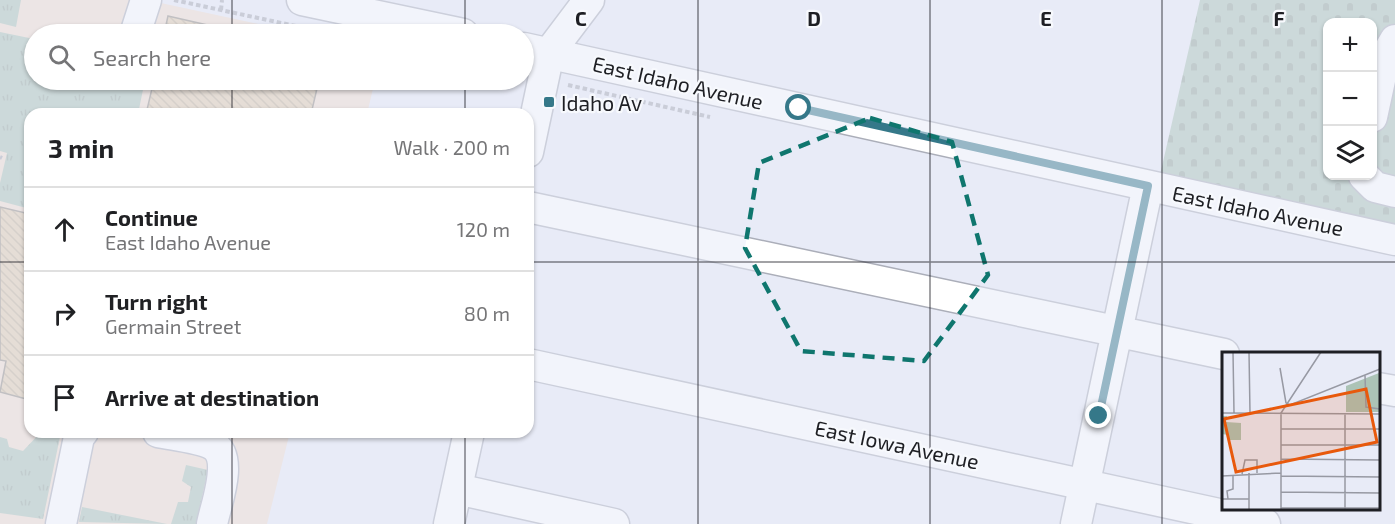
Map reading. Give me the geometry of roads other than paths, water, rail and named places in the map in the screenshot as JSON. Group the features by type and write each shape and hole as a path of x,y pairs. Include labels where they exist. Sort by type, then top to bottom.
{"street":[{"path":"138,24 146,0"},
{"path":"302,0 416,24"},
{"path":"534,76 536,50 589,0"},
{"path":"1377,92 1384,57 1395,40"},
{"name":"East Idaho Avenue","path":"536,50 1395,240"},
{"path":"531,108 533,90"},
{"path":"1368,180 1375,187 1395,192"},
{"path":"1076,524 1148,186"},
{"path":"534,208 1222,354"},
{"name":"East Iowa Avenue","path":"534,365 1265,524"},
{"path":"1380,388 1395,391"},
{"path":"61,524 81,438"},
{"path":"185,438 212,444 221,453 224,467 212,524"},
{"path":"449,524 468,438"},
{"path":"457,489 614,524"}],"place":[{"name":"Idaho Av","path":"549,102"}]}
